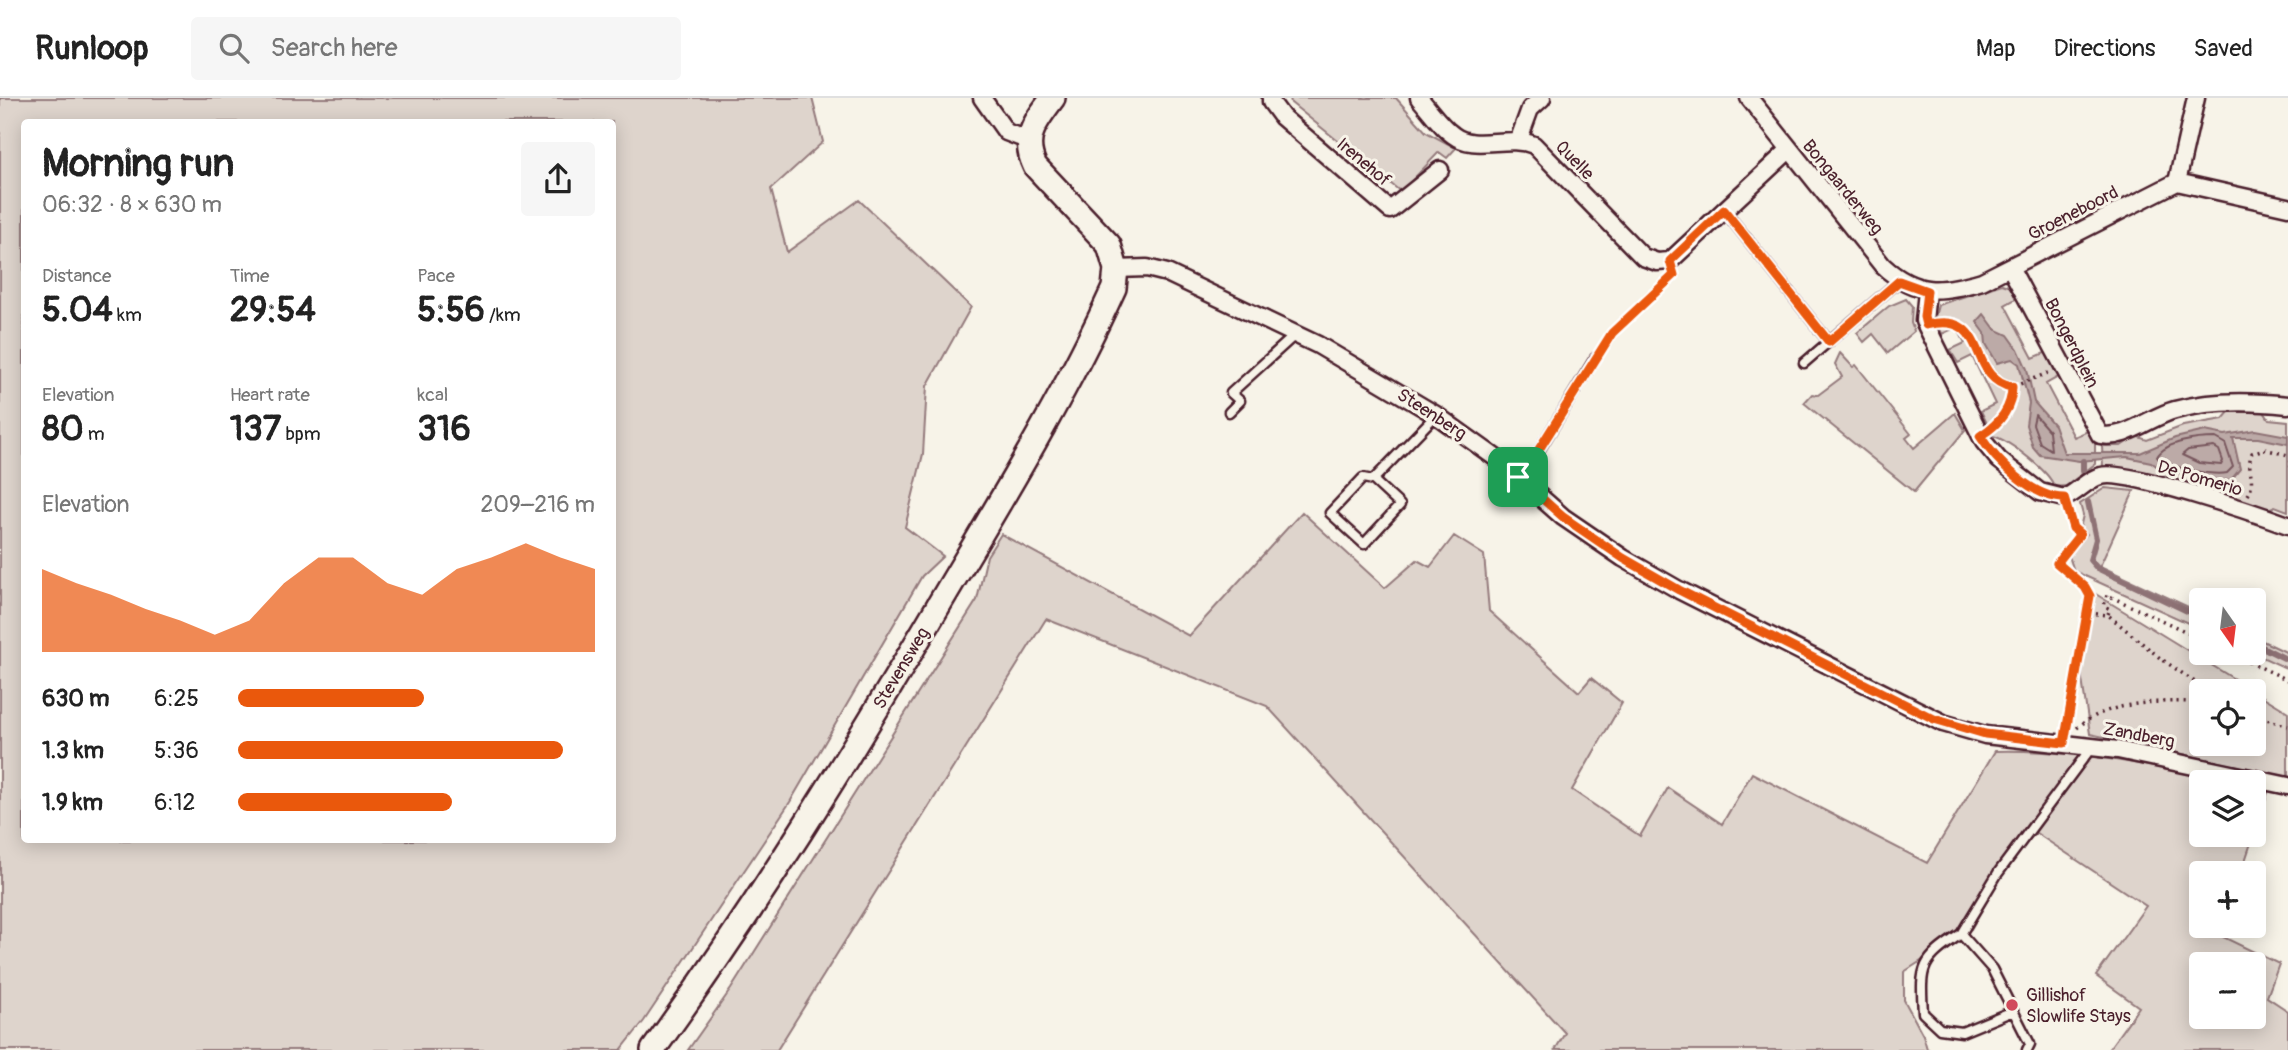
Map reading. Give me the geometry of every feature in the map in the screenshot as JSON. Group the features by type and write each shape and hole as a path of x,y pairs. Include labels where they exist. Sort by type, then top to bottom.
{"street":[{"path":"982,98 1006,132 1027,139"},
{"path":"1053,98 1027,139 1035,166 1109,245 1116,269"},
{"name":"Irenehof","path":"1272,98 1270,102 1282,117 1390,210 1440,170"},
{"path":"1419,98 1453,136 1467,142 1519,139 1530,109 1542,98"},
{"name":"Bongaarderweg","path":"1749,98 1882,266"},
{"path":"2196,98 2177,182 2288,207"},
{"name":"Quelle","path":"1519,139 1534,145 1643,257 1664,262"},
{"path":"1664,262 1789,150"},
{"name":"Groeneboord","path":"1882,266 1899,281 1927,291 1963,287 2010,267 2177,182"},
{"name":"Bongerdplein","path":"2010,267 2100,435 2113,438 2157,416 2205,404 2288,405"},
{"name":"Steenberg","path":"1116,269 1147,268 1167,273 1343,358 1436,415 1518,477 1563,517 1633,564 1934,719 1985,734 2064,743"},
{"name":"Stevensweg","path":"653,1050 702,983 810,820 991,520 1074,371 1114,288 1116,269"},
{"path":"1927,291 1924,317 1926,325 1980,436 1999,460 2040,492 2064,498"},
{"name":"De Pomerio","path":"2064,498 2100,476 2123,477 2241,509 2288,526"},
{"name":"Zandberg","path":"2064,743 2093,746 2288,786"}],"lane":[{"path":"1724,210 1829,342"},
{"path":"1804,363 1899,281"},
{"path":"1229,412 1240,401 1231,393 1296,334"},
{"path":"1518,477 1531,462 1595,358"},
{"path":"1373,480 1436,415"},
{"path":"1363,478 1373,480 1400,505 1364,544 1330,513 1363,478"},
{"path":"2013,1010 1962,1032 1940,1029 1923,1013 1921,979 1929,955 1961,934 1997,873 2093,746"},
{"path":"1961,934 1992,969 2030,1044 2027,1050"}],"path":[{"path":"1595,358 1612,333 1674,275 1664,262"},
{"path":"1926,325 1948,321 1962,326 1971,336 1978,353 1996,380 2012,387 2030,381"},
{"path":"1980,436 1993,428 2004,414 2012,387"},
{"path":"2241,509 2254,485 2249,459 2252,453 2264,449 2288,455"},
{"path":"2064,498 2073,528 2080,534 2057,563 2085,587 2090,596 2064,743"},
{"path":"2108,615 2110,608 2104,606 2107,595 2189,633"},
{"path":"2089,613 2108,615 2160,659 2190,679"},
{"path":"2256,665 2288,680"},
{"path":"2080,726 2094,714 2124,707 2189,702"},
{"path":"2266,719 2288,726"}],"shaded area":[{"path":"0,98 812,98 823,142 771,189 787,252 859,200 971,307 927,386 923,454 905,527 943,556 922,576 790,802 644,1021 621,1050 0,1050"},
{"path":"1290,98 1396,98 1426,132 1456,148 1447,158 1439,152 1401,192 1291,103"},
{"path":"2002,284 2014,288 2019,297 2005,305 2033,358 2047,352 2060,376 2046,384 2074,437 2088,431 2095,441 2095,464 2066,486 2054,487 2045,473 2028,457 1993,436 1981,411 1995,404 1972,356 1958,363 1950,350 1965,343 1957,327 1942,334 1935,317 1938,305"},
{"path":"1906,299 1912,306 1911,323 1914,331 1888,353 1873,334 1864,342 1857,333 1889,306"},
{"path":"1840,353 1853,367 1856,365 1911,434 1906,438 1914,448 1955,413 1965,430 1914,492 1804,403 1812,394 1818,395 1842,377 1835,364"},
{"path":"2229,412 2264,412 2269,419 2288,421 2288,511 2275,506 2266,510 2167,479 2103,467 2102,446 2121,446 2136,436 2147,440 2183,426 2223,419"},
{"path":"2105,488 2134,491 2100,566 2189,607 2189,624 2074,571 2069,556 2087,534 2080,528 2083,515 2080,504"},
{"path":"1302,512 1385,588 1417,560 1430,567 1454,536 1484,555 1489,611 1579,692 1591,678 1622,703 1572,790 1640,836 1668,788 1722,824 1752,773 1927,863 1995,751 2082,755 2189,775 2189,847 2250,847 2245,861 2189,861 2189,938 2225,938 2254,952 2189,952 2189,1029 2266,1029 2266,958 2279,964 2267,997 2288,1011 2288,1050 2108,1050 2139,1007 2096,976 2146,906 2036,833 2014,854 1971,929 1904,972 1904,1000 1923,1035 1927,1049 1930,1050 1555,1050 1565,1033 1267,706 1046,619 777,1050 688,1050 731,989 977,600 987,556 1001,534 1189,636"},
{"path":"2094,593 2189,651 2189,665 2212,665 2234,679 2189,679 2189,756 2090,734 2077,645"},
{"path":"2266,643 2288,653 2288,669 2266,659"},
{"path":"2266,698 2288,712 2288,777 2266,772 2266,770 2191,756 2266,756"}],"water":[{"path":"1984,314 1995,329 2008,335 2018,349 2027,369 2034,402 2054,425 2064,453 2140,453 2175,438 2205,431 2225,435 2255,430 2288,436 2288,444 2258,438 2233,438 2240,469 2231,480 2222,481 2162,470 2151,462 2127,457 2079,461 2040,455 2033,447 2026,425 2029,403 2019,364 2012,359 1997,363 1986,344 1985,333 1977,322"}],"waterway":[{"path":"2083,461 2083,471"},
{"path":"2088,502 2096,539 2090,560 2097,568 2189,612"},
{"path":"2266,649 2288,660"}],"place":[{"name":"Gillishof Slowlife Stays","path":"2012,1005"}],"route":[{"path":"1724,210 1829,342 1899,281 1927,291 1924,317 1926,325 1948,321 1962,326 1971,336 1978,353 1996,380 2001,385 2012,387 2004,414 1993,428 1980,436 1999,460 2040,492 2050,497 2064,498 2073,528 2080,534 2057,563 2085,587 2090,596 2064,743 1963,730 1934,719 1679,590 1623,558 1563,517 1518,477 1531,462 1612,333 1674,275 1670,261 1724,210"}]}
